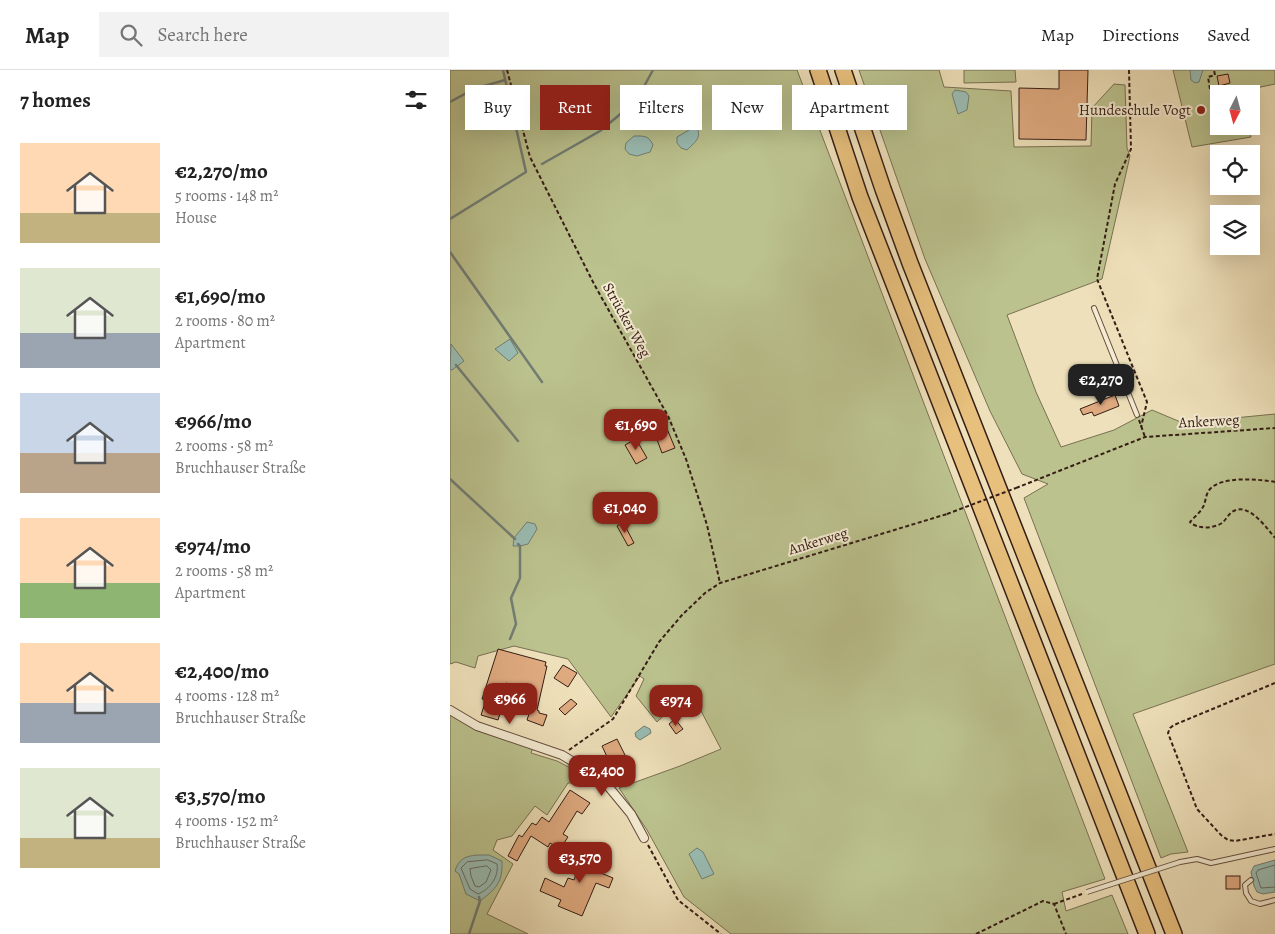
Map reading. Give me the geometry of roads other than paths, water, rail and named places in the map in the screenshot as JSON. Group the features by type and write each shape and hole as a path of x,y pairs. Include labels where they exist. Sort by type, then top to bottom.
{"highway":[{"path":"818,70 860,197 1147,934"},
{"path":"843,70 910,263 1174,934"}],"street":[{"path":"450,710 477,726 562,755 603,780 631,814 644,838"}],"lane":[{"path":"1094,308 1137,415"},
{"path":"1088,892 1180,862 1197,859 1211,863 1275,849"},
{"path":"1251,880 1245,885 1246,893 1251,901 1260,904 1275,900"}],"water":[{"path":"1190,70 1203,70 1199,82 1195,83 1191,80"},
{"path":"955,90 966,92 969,96 967,110 958,114 952,94"},
{"path":"689,130 698,130 699,135 687,150 681,148 677,143 677,137"},
{"path":"634,136 643,136 650,139 653,145 650,152 637,156 629,154 625,149 626,143"},
{"path":"510,339 518,353 509,361 495,349"},
{"path":"451,344 464,361 452,370 450,369"},
{"path":"527,522 535,524 537,529 528,544 513,546 514,538"},
{"path":"644,726 650,729 651,733 640,740 636,737 635,733"},
{"path":"697,848 703,852 714,874 702,879 689,854"},
{"path":"489,855 502,861 500,880 494,889 480,901 466,894 459,874 455,871 457,865 464,858"},
{"path":"1275,860 1275,892 1263,894 1257,892 1251,872 1254,866"}],"waterway":[{"path":"450,219 526,172 503,70"},
{"path":"542,164 600,131 636,101 653,70"},
{"path":"450,102 474,89 505,80"},
{"path":"450,252 542,382"},
{"path":"456,365 518,441"},
{"path":"450,479 515,539"},
{"path":"510,639 516,624 511,598 520,578 520,546 518,544"},
{"path":"469,934 480,901 479,897"}],"place":[{"name":"Hundeschule Vogt","path":"1201,110"}]}
